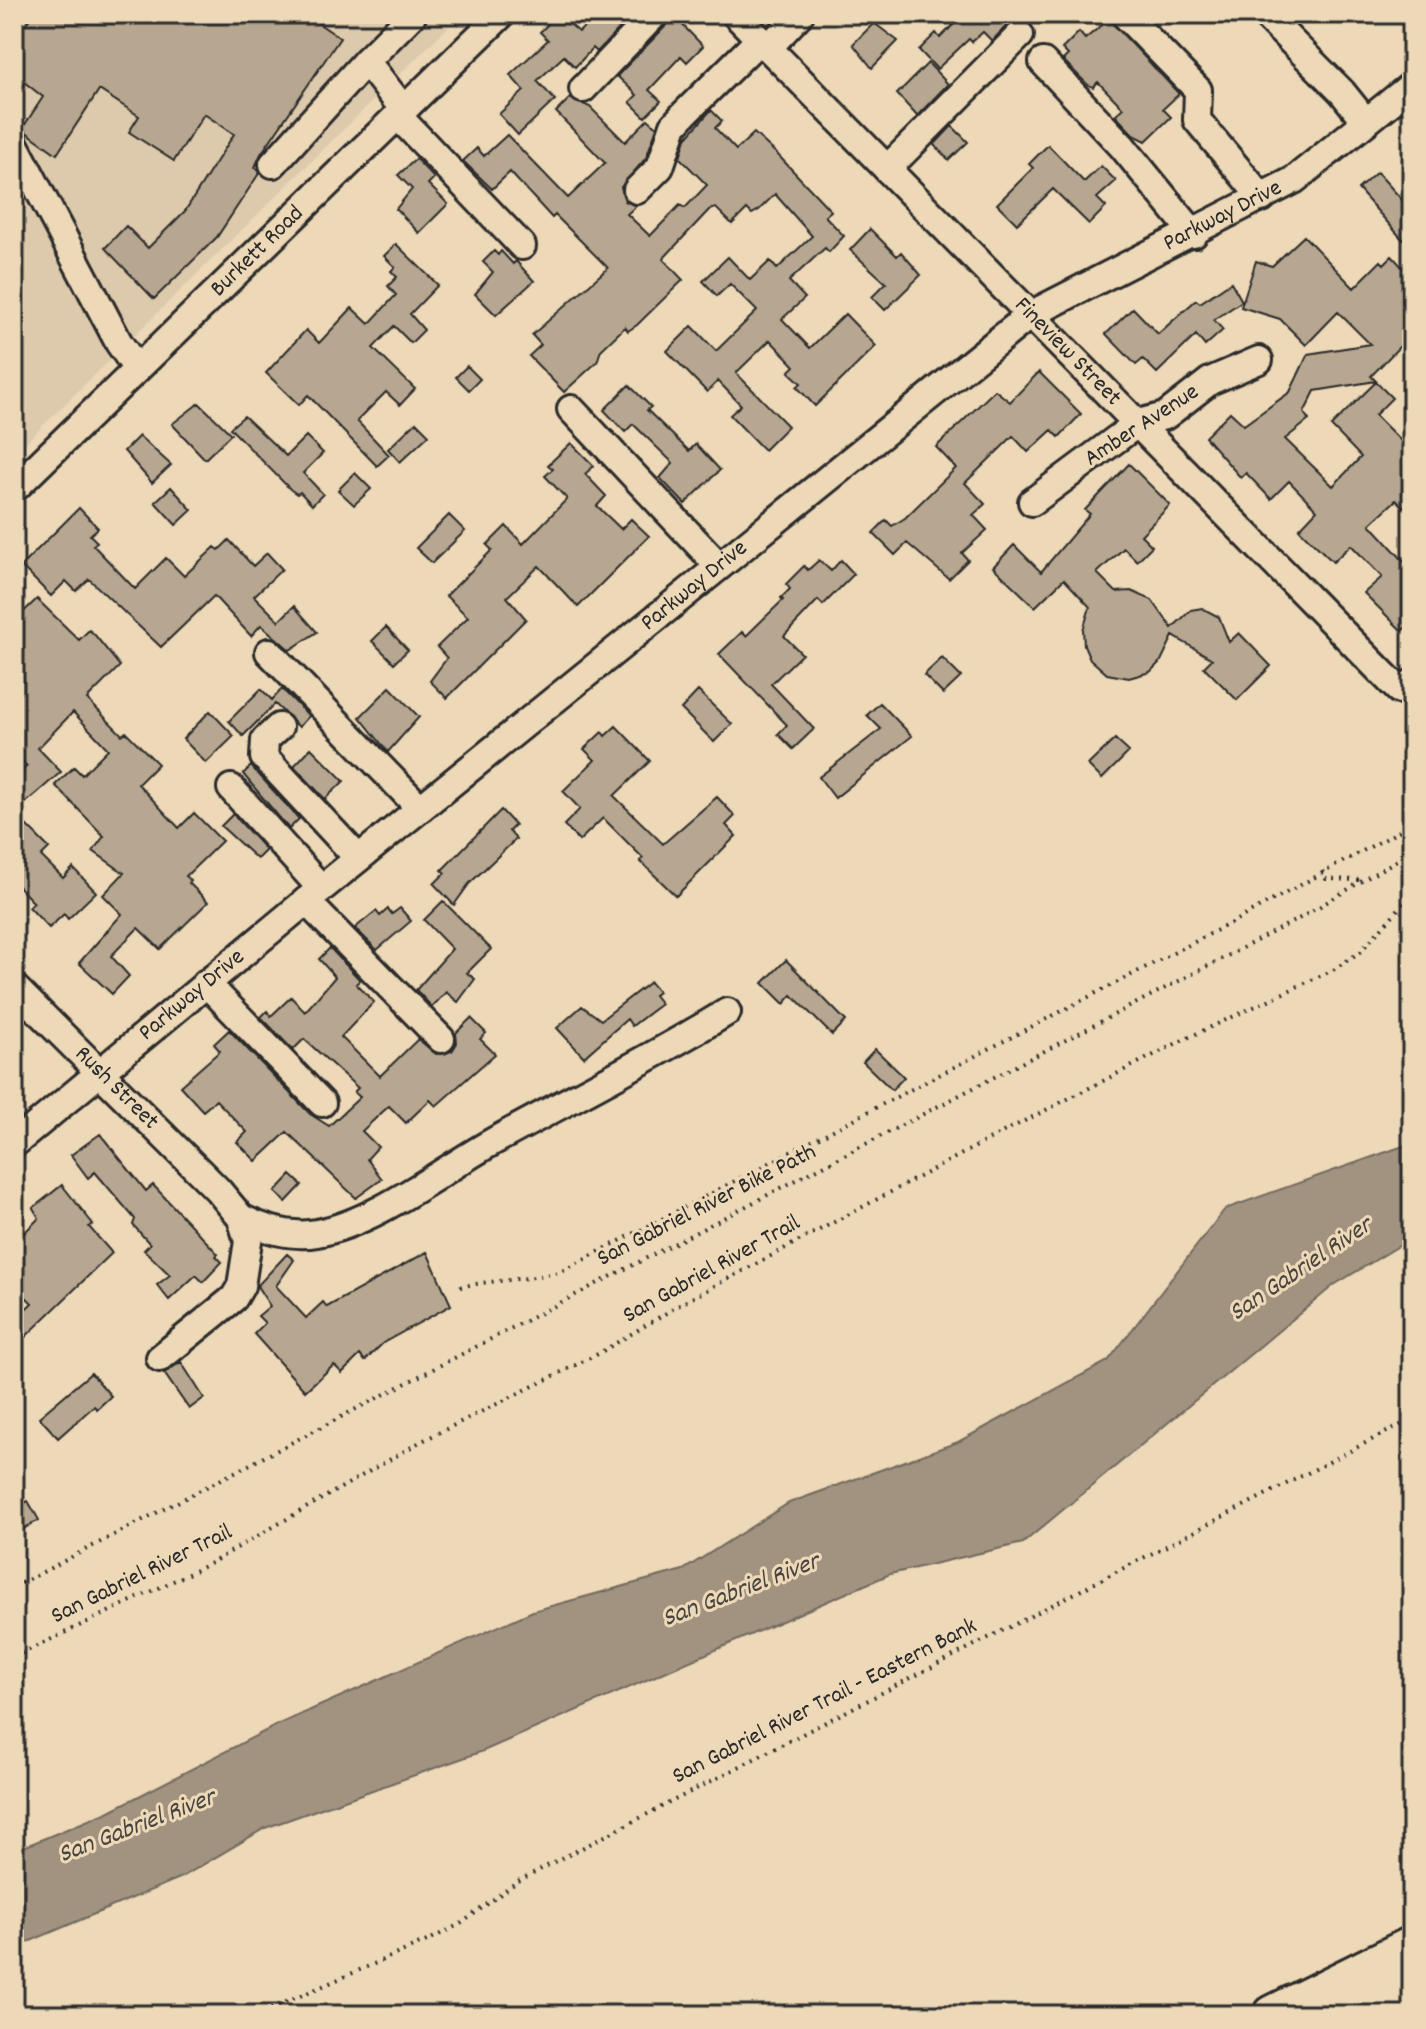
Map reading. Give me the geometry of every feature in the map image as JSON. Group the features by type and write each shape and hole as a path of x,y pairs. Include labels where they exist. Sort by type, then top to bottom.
{"highway":[{"path":"1273,2015 1412,1946"},
{"path":"1324,2015 1412,1970"},
{"path":"1352,2015 1412,1984"},
{"path":"1397,2015 1412,2008"}],"street":[{"path":"273,164 413,14"},
{"name":"Burkett Road","path":"14,489 502,14"},
{"path":"583,89 655,14"},
{"name":"Fineview Street","path":"735,14 1030,315 1406,686"},
{"path":"637,190 660,167 674,125 684,114 800,14"},
{"path":"1124,14 1198,90 1197,120 1262,198"},
{"path":"1264,14 1342,92 1366,122"},
{"path":"887,169 1020,35"},
{"path":"366,61 401,113 522,246"},
{"path":"1043,62 1122,146 1194,234"},
{"name":"Parkway Drive","path":"14,1144 313,894 1030,315 1194,234 1294,180 1412,85"},
{"path":"14,143 119,343 137,369"},
{"name":"Amber Avenue","path":"1032,502 1138,423 1165,416 1210,381 1259,360"},
{"path":"571,409 719,566"},
{"path":"269,652 420,808"},
{"path":"279,727 265,740 264,757 358,858"},
{"path":"231,788 313,894 441,1039"},
{"path":"206,983 322,1103"},
{"name":"Rush Street","path":"14,987 218,1190 241,1218"},
{"path":"241,1218 261,1228 286,1233 314,1234 350,1225 494,1141 669,1048 727,1012"},
{"path":"160,1358 234,1298 247,1265 248,1241 241,1218"}],"path":[{"path":"460,1287 495,1280 528,1281 562,1271 1231,923 1412,824"},
{"name":"San Gabriel River Bike Path","path":"14,1587 1302,917 1412,851"},
{"path":"1322,871 1326,879 1334,881 1367,880"},
{"name":"San Gabriel River Trail","path":"14,1657 211,1563 420,1442 596,1355 699,1294 1007,1130 1183,1040 1333,970 1360,952 1412,894"},
{"name":"San Gabriel River Trail - Eastern Bank","path":"256,2015 462,1923 518,1881 1412,1419"}],"shaded area":[{"path":"14,14 461,14 14,454"}],"water":[{"name":"San Gabriel River","path":"1412,1143 1412,1238 1334,1285 1023,1543 890,1574 483,1751 265,1828 182,1877 14,1948 14,1851 108,1812 279,1724 533,1611 683,1570 789,1503 958,1442 1108,1361 1225,1209"}],"building":[{"path":"33,14 324,14 318,23 340,38 261,154 255,167 260,172 217,237 154,299 105,248 126,226 148,248 185,211 234,134 204,114 174,161 129,132 139,116 99,90 57,154 22,129 43,97 14,74 14,40"},
{"path":"558,14 579,32 597,14 633,14 597,52 593,48 575,67 564,56 537,81 555,100 518,135 499,114 524,91 510,75 548,40 540,32"},
{"path":"672,14 703,46 687,62 681,56 649,90 661,101 645,117 630,102 637,95 617,76 667,25"},
{"path":"964,14 1026,14 1009,23 992,41 983,32 972,42 969,39 937,69 919,50 936,33 940,38"},
{"path":"1109,19 1179,94 1163,109 1171,117 1146,141 1134,135 1115,115 1123,108 1098,82 1093,87 1088,85 1063,60 1068,55 1062,49 1079,32 1085,39"},
{"path":"874,23 898,41 872,68 853,44"},
{"path":"928,63 948,84 917,116 897,94"},
{"path":"570,98 590,107 625,142 648,119 657,127 646,158 621,187 625,201 636,206 627,214 650,236 680,205 685,208 707,185 680,158 686,138 711,110 722,121 715,128 736,150 754,133 831,211 825,216 844,236 829,252 825,248 789,281 805,298 782,319 810,348 845,314 876,346 815,406 797,387 801,383 789,372 795,366 770,340 736,373 788,426 764,450 730,415 741,405 718,381 707,392 667,351 692,326 716,351 757,311 730,284 717,296 703,281 728,257 750,280 770,261 777,269 812,236 775,194 759,210 752,214 747,209 732,224 716,208 709,210 663,259 683,280 637,325 628,331 625,327 601,350 597,362 564,392 529,356 541,345 532,335 608,268 555,215 552,218 510,172 492,189 463,161 477,148 484,156 507,135 568,198 605,163 556,112"},
{"path":"952,126 968,142 949,160 934,145"},
{"path":"1048,145 1084,182 1101,166 1116,181 1097,198 1106,207 1089,224 1053,189 1017,224 997,204 1033,168 1029,164"},
{"path":"416,159 434,178 428,184 448,204 419,233 396,209 412,189 398,175"},
{"path":"1377,172 1412,211 1412,232 1403,240 1358,189"},
{"path":"870,229 897,256 901,252 921,275 885,310 872,297 886,283 850,250"},
{"path":"1304,236 1354,288 1381,261 1384,264 1392,256 1405,270 1402,274 1412,284 1412,361 1400,346 1371,376 1376,381 1315,391 1304,413 1309,420 1285,439 1333,486 1361,457 1331,426 1376,382 1392,398 1375,415 1412,452 1412,498 1403,507 1396,500 1370,524 1412,570 1412,621 1402,631 1364,593 1382,577 1351,545 1333,562 1299,529 1317,510 1289,481 1271,499 1246,473 1241,478 1205,437 1230,412 1244,425 1290,392 1308,354 1370,344 1338,312 1306,345 1280,319 1241,307 1256,261 1272,266"},
{"path":"396,244 438,285 410,314 424,330 411,343 394,326 373,348 415,389 400,405 386,392 357,421 389,455 377,466 308,395 299,405 266,373 306,330 319,343 352,308 369,324 396,295 388,286 397,277 391,271 395,267 384,256"},
{"path":"494,251 498,255 501,251 513,264 516,261 534,281 496,315 475,294 493,272 483,262"},
{"path":"1231,282 1242,301 1214,320 1223,330 1205,346 1196,335 1157,373 1143,359 1136,365 1106,334 1133,308 1158,334 1196,300 1200,303"},
{"path":"467,366 480,379 469,390 456,377"},
{"path":"1039,372 1081,414 1059,437 1052,430 1028,452 1013,436 965,483 985,504 973,515 987,530 962,553 968,560 949,579 907,543 895,555 873,533 886,520 892,526 905,518 956,468 936,447 995,390 1010,402"},
{"path":"629,385 651,407 647,410 689,451 696,444 720,470 685,504 660,478 673,463 633,424 625,432 604,410"},
{"path":"199,403 231,434 205,459 172,424"},
{"path":"244,416 286,456 306,436 323,453 303,473 323,494 312,505 300,492 297,494 291,490 230,428"},
{"path":"416,422 429,435 400,462 388,449"},
{"path":"139,436 171,465 152,483 124,451"},
{"path":"571,443 594,466 585,474 606,496 597,506 621,529 631,519 649,536 578,607 539,566 507,597 526,619 447,698 430,681 447,658 437,647 468,617 446,596 492,550 487,545 506,526 523,544 567,499 545,476 553,469 548,465"},
{"path":"1129,464 1170,505 1141,535 1152,546 1137,561 1124,548 1097,573 1116,592 1131,591 1152,600 1172,628 1191,610 1202,608 1219,617 1229,642 1239,633 1271,666 1237,700 1204,667 1212,659 1173,636 1161,661 1150,672 1129,678 1107,674 1090,659 1084,645 1083,630 1090,607 1064,579 1035,607 993,567 1014,545 1041,572 1090,514 1085,510"},
{"path":"355,473 371,489 354,505 338,490"},
{"path":"171,487 192,510 176,525 155,502"},
{"path":"79,508 98,528 90,535 97,542 93,545 135,589 166,558 184,576 215,547 219,550 229,540 253,566 267,553 282,569 254,596 279,621 294,606 317,632 290,650 261,625 251,636 214,596 161,647 89,579 76,591 66,581 51,596 21,566"},
{"path":"449,515 465,531 432,563 416,548"},
{"path":"819,560 831,571 841,560 854,574 823,605 818,600 784,636 802,654 771,684 814,729 793,749 778,734 787,725 719,654 742,632 746,636 783,600 781,598 790,589 786,584 804,566 808,570"},
{"path":"37,599 79,640 89,630 94,634 120,666 87,699 122,735 126,732 158,764 138,784 179,828 194,813 222,841 186,876 208,902 160,949 138,928 111,956 129,976 112,994 79,963 122,914 103,895 124,873 93,851 104,836 55,785 74,767 82,775 108,749 73,712 38,748 61,772 14,813 14,779 27,766 14,754 14,621"},
{"path":"386,627 408,650 394,663 372,641"},
{"path":"942,658 961,677 943,694 924,675"},
{"path":"390,687 419,717 388,752 360,717"},
{"path":"261,689 272,700 282,689 309,716 299,727 275,704 243,736 229,721"},
{"path":"698,691 732,724 714,742 681,709"},
{"path":"880,703 912,736 835,798 819,777 881,729 867,715"},
{"path":"210,711 234,736 206,763 183,739"},
{"path":"616,726 650,761 614,796 663,844 717,797 735,816 726,825 736,836 676,896 603,818 579,841 564,825 580,809 563,791 595,760 584,749 602,732 605,736"},
{"path":"1115,739 1129,752 1102,779 1088,765"},
{"path":"311,748 344,781 325,799 294,766"},
{"path":"251,766 299,819 289,829 243,774"},
{"path":"501,810 515,825 509,831 516,839 469,884 454,905 434,884 445,873 442,870"},
{"path":"14,813 49,848 41,856 63,878 73,868 96,892 68,919 64,914 49,928 29,907 34,903 14,882"},
{"path":"233,814 266,850 257,859 221,826"},
{"path":"443,901 491,949 467,973 475,979 458,1002 446,992 432,1007 416,990 452,949 424,920"},
{"path":"400,908 411,921 377,950 355,928 376,911 380,916 388,909 392,914"},
{"path":"330,948 360,980 356,984 374,1002 341,1037 380,1076 418,1039 436,1054 452,1051 457,1043 456,1033 471,1018 486,1033 480,1039 495,1054 436,1106 430,1100 406,1123 389,1106 362,1131 378,1147 367,1159 382,1179 356,1198 287,1132 256,1161 237,1142 247,1132 216,1100 203,1111 180,1086 220,1051 214,1044 229,1030 310,1114 329,1126 360,1097 354,1092 358,1088 304,1039 293,1050 261,1017 267,1011 271,1016 291,997 305,1012 335,977 319,959"},
{"path":"786,960 846,1021 832,1035 792,995 784,1004 763,983"},
{"path":"650,982 658,992 654,995 661,1004 632,1026 627,1019 584,1057 557,1028 582,1006 601,1020"},
{"path":"875,1049 904,1077 892,1090 863,1062"},
{"path":"100,1134 146,1191 153,1185 218,1254 216,1256 222,1262 203,1282 196,1275 169,1300 157,1285 170,1275 144,1250 150,1244 133,1225 135,1219 95,1172 88,1178 71,1155"},
{"path":"291,1175 302,1185 286,1202 275,1192"},
{"path":"62,1185 93,1224 89,1227 112,1253 14,1348 14,1320 32,1303 14,1285 14,1250 23,1240 20,1237 39,1218 33,1208"},
{"path":"427,1252 451,1305 383,1343 365,1361 360,1355 342,1373 334,1365 305,1391 254,1334 265,1323 258,1316 270,1306 257,1286 287,1254 294,1260 276,1286 306,1318 323,1302 327,1307"},
{"path":"181,1362 204,1398 189,1409 164,1373"},
{"path":"91,1373 111,1396 97,1409 94,1406 58,1438 39,1417"},
{"path":"28,1501 39,1520 14,1534 14,1508"}]}
